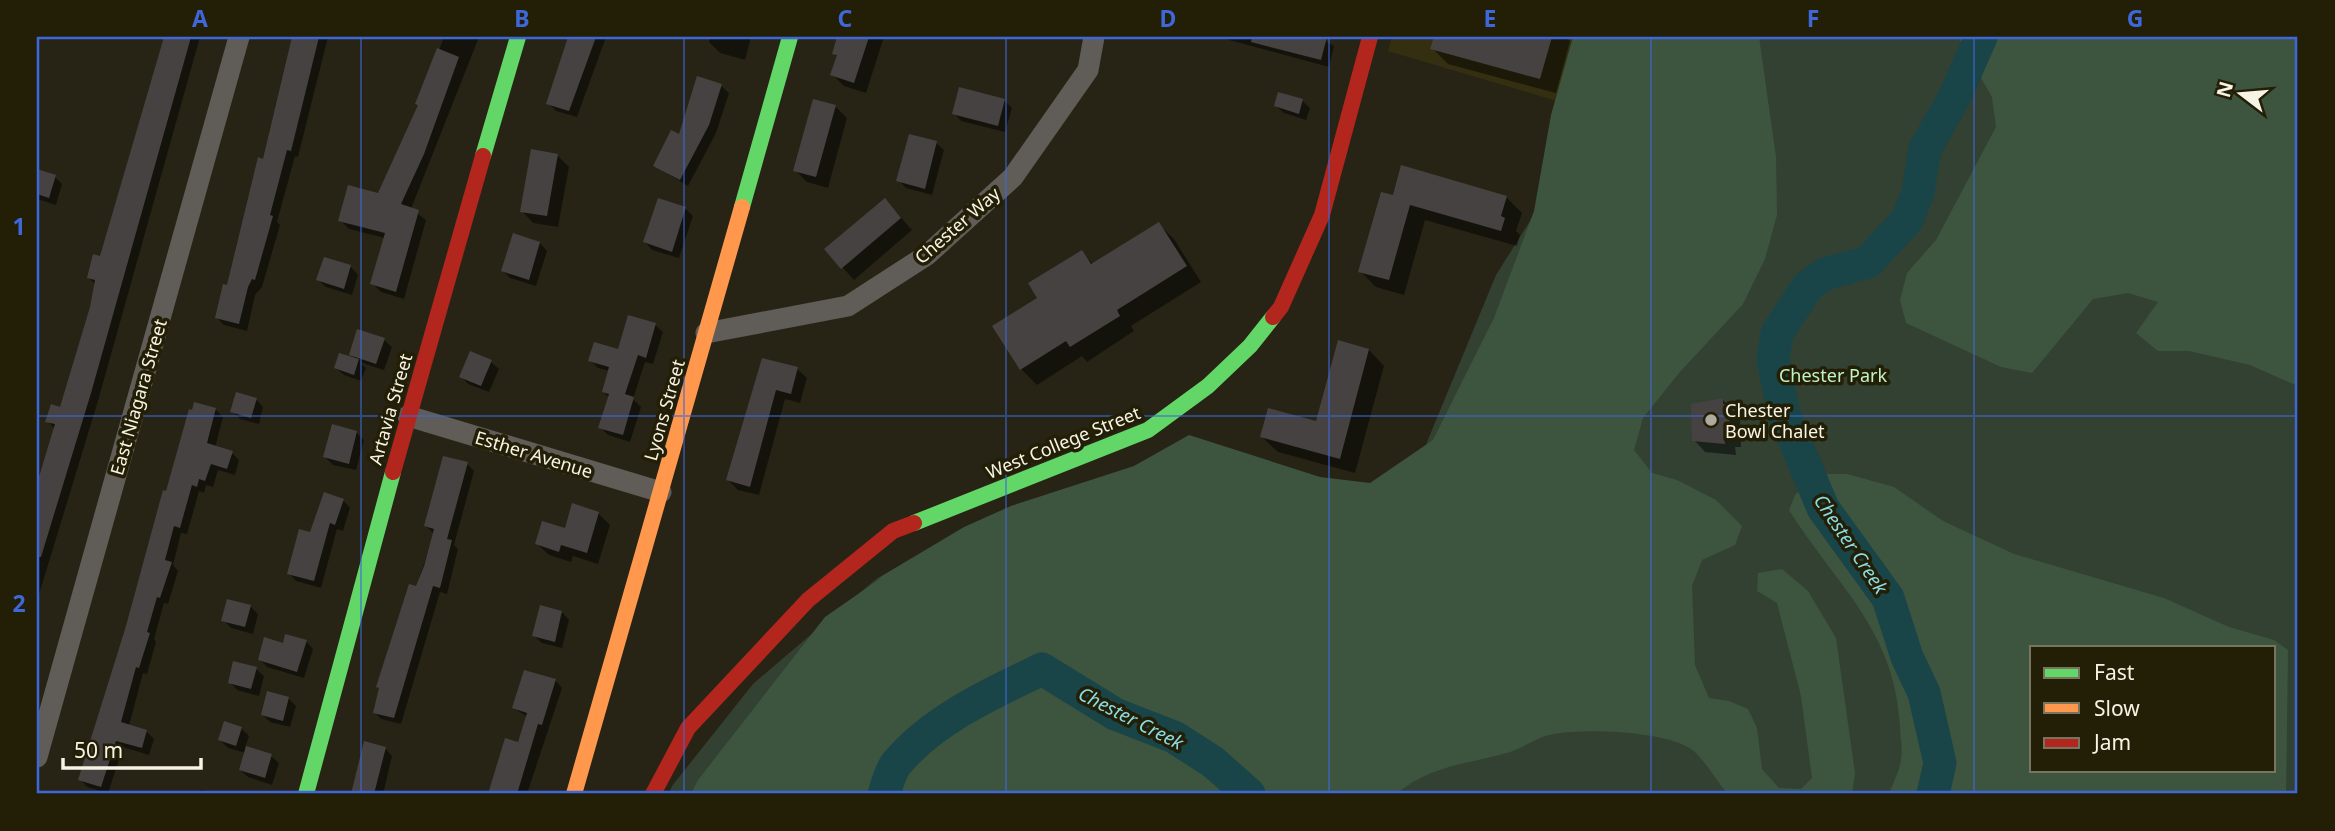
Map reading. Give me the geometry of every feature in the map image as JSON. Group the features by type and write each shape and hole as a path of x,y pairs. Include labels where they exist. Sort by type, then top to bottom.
{"street":[{"name":"East Niagara Street","path":"37,757 239,37"},
{"name":"Artavia Street","path":"306,794 408,416 518,37"},
{"name":"Lyons Street","path":"574,794 790,37"},
{"name":"Chester Way","path":"706,333 848,306 927,255 1013,177 1088,70 1094,37"},
{"name":"West College Street","path":"653,794 688,728 808,600 893,531 1148,430 1208,386 1250,346 1281,307 1322,215 1370,37"},
{"name":"Esther Avenue","path":"408,416 661,492"}],"shaded area":[{"path":"1392,37 1599,37 1581,108 1388,51"}],"green space":[{"path":"1573,37 1759,37 1776,157 1777,215 1765,259 1743,304 1679,373 1643,418 1634,450 1652,473 1677,480 1716,500 1742,526 1735,545 1702,560 1692,586 1695,665 1709,698 1729,701 1748,709 1757,728 1762,769 1779,788 1801,789 1812,778 1801,696 1777,603 1757,591 1758,573 1782,569 1808,591 1836,638 1855,773 1852,794 1728,794 1696,753 1679,743 1624,732 1585,731 1548,735 1510,752 1436,771 1409,784 1396,794 691,794 698,780 825,617 881,578 875,580 964,527 1011,506 1134,466 1189,435 1320,477 1370,483 1433,440 1494,318 1534,211 1551,115"},
{"name":"Chester Park","path":"1599,37 2298,37 2298,794 669,794 672,786 753,684 875,580 997,527 1347,538 1425,447 1496,275 1564,167"},
{"path":"1958,37 2298,37 2298,386 2250,365 2189,351 2158,351 2136,333 2158,302 2128,293 2093,299 2032,373 2001,367 1906,323 1900,300 1907,273 1936,240 1996,127 1992,97"},
{"path":"1817,474 1847,474 1894,487 1943,521 2014,554 2164,598 2229,627 2274,640 2288,650 2286,794 1889,794 1902,751 1896,692 1887,662 1860,610 1789,510 1795,495"}],"building":[{"path":"164,37 191,37 91,393 41,557 37,557 37,483 55,424 45,422 51,404 60,407 90,307 95,280 87,278 93,254 100,256"},
{"path":"292,37 319,37 291,151 287,150 270,215 273,216 255,280 252,279 248,287 239,324 215,318 223,284 227,285 258,157 263,159"},
{"path":"568,37 596,37 569,111 546,104"},
{"path":"837,37 869,37 854,83 830,75 837,55 832,54"},
{"path":"1252,37 1327,37 1321,60 1251,42"},
{"path":"1434,37 1552,37 1540,79 1430,49"},
{"path":"437,48 459,57 424,154 401,204 419,210 396,292 370,284 385,233 338,221 348,185 378,193 418,105 415,104"},
{"path":"697,76 722,84 709,125 680,180 653,166 671,130 679,134"},
{"path":"959,87 1005,99 998,126 952,114"},
{"path":"1278,92 1303,99 1299,114 1274,106"},
{"path":"813,99 836,105 816,177 793,171"},
{"path":"909,134 937,141 925,189 896,181"},
{"path":"531,149 558,154 547,216 520,212"},
{"path":"1401,165 1507,196 1501,216 1505,218 1501,231 1410,205 1389,280 1358,272 1381,192 1393,195"},
{"path":"37,169 56,175 49,198 37,194"},
{"path":"658,198 686,207 672,252 643,242"},
{"path":"885,198 901,218 841,269 824,249"},
{"path":"1159,222 1187,266 1117,310 1120,316 1070,347 1066,341 1020,370 992,326 1037,298 1028,283 1082,250 1091,264"},
{"path":"513,233 540,242 529,280 501,271"},
{"path":"324,257 351,265 344,289 316,280"},
{"path":"628,315 656,323 646,358 638,355 625,394 634,397 623,435 598,428 609,394 602,392 609,367 588,361 594,342 618,349"},
{"path":"357,329 385,338 376,364 349,355"},
{"path":"1338,340 1369,349 1340,459 1260,437 1268,408 1316,421"},
{"path":"470,351 492,360 481,386 459,377"},
{"path":"339,353 359,359 354,375 334,368"},
{"path":"762,358 798,367 791,394 776,390 750,487 726,480"},
{"path":"236,392 257,398 251,418 230,412"},
{"name":"Chester Bowl Chalet","path":"1723,398 1723,404 1729,404 1730,436 1724,436 1725,444 1692,441 1691,404"},
{"path":"194,402 216,408 207,443 233,451 227,469 211,464 205,481 199,479 197,487 192,485 180,528 174,526 165,560 172,562 160,598 157,597 147,632 150,633 139,668 136,667 121,722 147,730 142,748 116,741 101,787 78,780 126,626 163,490 166,491 189,409 192,410"},
{"path":"332,424 357,431 349,464 323,457"},
{"path":"443,456 468,462 447,539 452,540 440,588 433,586 394,718 373,713 379,688 376,687 409,584 416,586 424,566 434,529 424,526"},
{"path":"324,492 344,499 335,525 330,523 314,581 287,574 299,529 310,532"},
{"path":"572,503 599,512 587,553 561,545 559,552 535,544 542,521 565,528"},
{"path":"227,599 251,605 245,627 221,621"},
{"path":"540,605 562,611 555,642 532,636"},
{"path":"285,634 307,640 297,672 258,660 264,637 283,643"},
{"path":"233,661 257,667 251,689 228,683"},
{"path":"524,670 556,679 542,725 538,724 517,794 488,794 505,738 518,742 527,713 512,708"},
{"path":"267,691 289,697 283,721 261,715"},
{"path":"224,721 242,727 236,746 218,740"},
{"path":"364,741 386,747 374,794 351,794"},
{"path":"246,746 272,754 265,778 239,770"}],"waterway":[{"name":"Chester Creek","path":"1933,794 1940,763 1924,693 1907,657 1888,598 1823,508 1784,415 1773,359 1777,333 1808,286 1825,274 1868,262 1907,220 1918,192 1925,149 1954,98 1981,37"},
{"name":"Chester Creek","path":"884,794 896,764 927,734 964,709 1042,669 1115,714 1174,737 1213,762 1249,794"}],"traffic: fast":[{"path":"483,156 518,37"},
{"path":"742,207 790,37"},
{"path":"914,523 1148,430 1208,386 1250,346 1273,317"},
{"path":"306,794 393,472"}],"traffic: slow":[{"path":"574,794 742,207"}],"traffic: jam":[{"path":"1273,317 1281,307 1322,215 1370,37"},
{"path":"393,472 483,156"},
{"path":"653,794 688,728 808,600 893,531 914,523"}],"place":[{"name":"Chester Bowl Chalet","path":"1711,420"}]}
